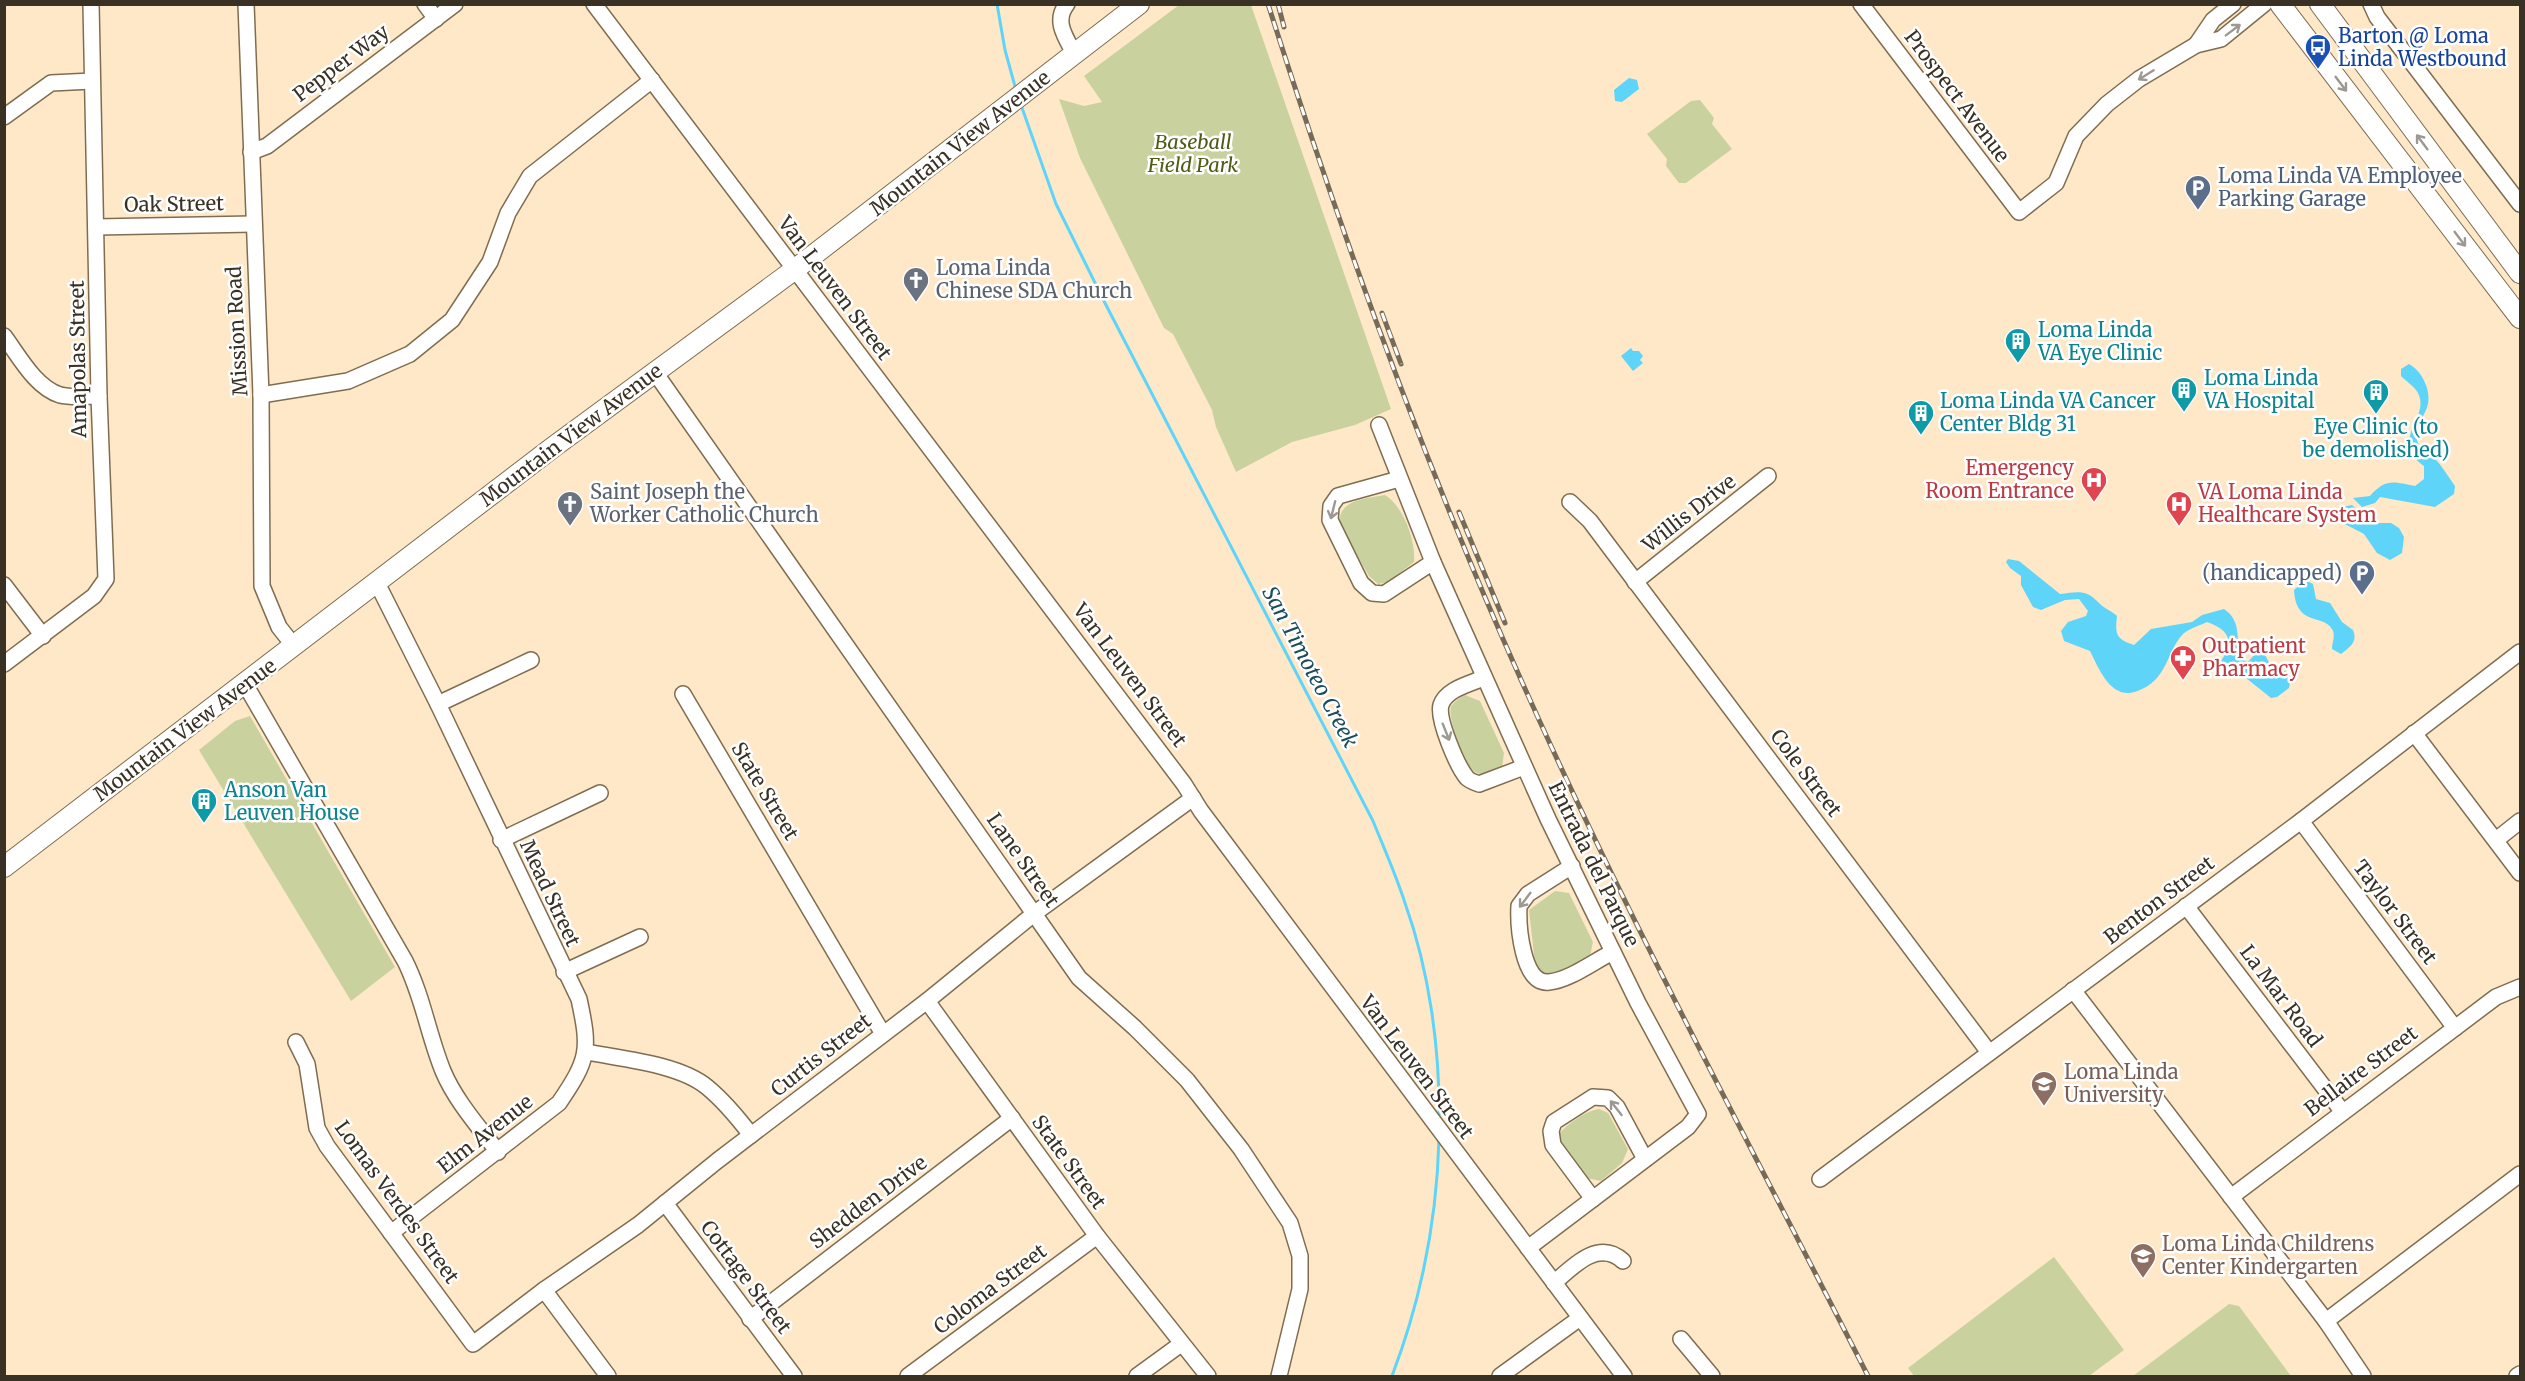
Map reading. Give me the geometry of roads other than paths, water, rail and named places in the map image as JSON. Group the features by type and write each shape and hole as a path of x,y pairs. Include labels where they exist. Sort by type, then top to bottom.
{"main road":[{"name":"Mountain View Avenue","path":"4,867 654,371 794,270 1139,4"},
{"path":"2280,4 2520,318"},
{"path":"2320,4 2520,273"}],"street":[{"name":"Amapolas Street","path":"4,664 94,596 106,579 99,396 91,4"},
{"name":"Mission Road","path":"246,4 261,394 262,586 279,627 294,646"},
{"path":"425,4 436,19"},
{"name":"Pepper Way","path":"251,152 267,146 455,4"},
{"name":"Van Leuven Street","path":"594,4 794,270 1000,537 1415,1100 1624,1377"},
{"path":"1067,4 1060,15 1060,21 1075,55"},
{"name":"Prospect Avenue","path":"1861,4 2019,212 2056,183 2076,136 2107,104 2139,79 2196,45"},
{"path":"2196,45 2213,20 2233,4"},
{"path":"2196,45 2221,39 2265,4"},
{"path":"2371,4 2377,17 2520,204"},
{"path":"261,394 348,381 410,354 452,320 490,262 508,213 530,176 652,80"},
{"path":"4,117 51,83 92,81"},
{"name":"Oak Street","path":"96,227 253,224"},
{"path":"4,336 33,375 51,390 66,396 99,396"},
{"name":"Lane Street","path":"654,371 1079,978 1135,1028 1187,1080 1241,1149 1290,1223 1300,1256 1300,1289 1279,1377"},
{"name":"Entrada del Parque","path":"1379,425 1432,562 1524,767 1613,952 1698,1114 1688,1127 1528,1248"},
{"name":"Willis Drive","path":"1635,582 1768,476"},
{"path":"1400,479 1338,496 1331,506 1330,520 1361,583 1372,593 1384,594 1432,562"},
{"name":"Cole Street","path":"1570,502 1590,521 1988,1051"},
{"name":"Mead Street","path":"377,583 438,704 564,972 579,999 587,1052"},
{"path":"4,585 43,636"},
{"name":"Benton Street","path":"1820,1179 1988,1051 2301,820 2520,652"},
{"path":"438,704 531,660"},
{"path":"1483,678 1450,692 1441,704 1440,719 1461,770 1468,780 1479,784 1524,767"},
{"path":"245,684 405,961 419,989 444,1073 463,1106 498,1152"},
{"name":"State Street","path":"683,694 883,1034"},
{"path":"2414,733 2520,873"},
{"path":"501,840 600,793"},
{"name":"Curtis Street","path":"473,1344 544,1290 602,1252 927,1001 1035,913 1193,798"},
{"name":"Taylor Street","path":"2301,820 2455,1028"},
{"path":"2496,840 2520,821"},
{"path":"1572,866 1528,894 1519,906 1523,949 1529,969 1538,979 1547,982 1559,979 1613,952"},
{"name":"La Mar Road","path":"2186,906 2342,1111"},
{"path":"564,972 640,936"},
{"name":"Bellaire Street","path":"2231,1197 2496,997 2520,987"},
{"path":"2073,990 2325,1321 2363,1377"},
{"name":"State Street","path":"927,1001 1097,1236 1181,1344"},
{"name":"Lomas Verdes Street","path":"297,1042 307,1064 317,1128 327,1146 473,1344"},
{"path":"587,1052 682,1072 706,1085 752,1135"},
{"name":"Elm Avenue","path":"391,1233 559,1103 587,1052"},
{"path":"1593,1199 1553,1145 1551,1131 1554,1122 1593,1097 1608,1098 1617,1107 1646,1158"},
{"name":"Shedden Drive","path":"750,1319 1012,1118"},
{"path":"2325,1321 2520,1174"},
{"name":"Cottage Street","path":"665,1203 794,1377"},
{"name":"Coloma Street","path":"908,1377 1097,1236"},
{"path":"1554,1282 1587,1256 1601,1251 1614,1253 1623,1261"},
{"path":"544,1290 608,1377"},
{"path":"1500,1377 1580,1318"},
{"path":"1681,1339 1712,1377"},
{"path":"1137,1377 1181,1344 1208,1377"}],"water":[{"path":"1629,78 1637,80 1639,89 1622,102 1615,101 1614,90"},
{"path":"1631,348 1633,351 1639,351 1643,356 1640,360 1643,363 1633,371 1621,356"},
{"path":"2409,364 2422,376 2429,399 2418,427 2417,440 2421,447 2436,460 2455,486 2454,494 2435,507 2380,497 2375,503 2362,507 2353,498 2370,496 2385,484 2415,486 2424,479 2424,466 2414,456 2410,447 2412,429 2421,402 2417,391 2401,376 2401,369"},
{"path":"2352,505 2372,523 2391,523 2399,528 2404,537 2402,553 2390,560 2377,553 2364,534 2337,520 2338,508"},
{"path":"2008,559 2019,561 2060,594 2081,592 2094,598 2117,616 2116,628 2120,638 2134,645 2151,629 2192,622 2202,615 2224,609 2234,620 2241,659 2248,662 2256,653 2264,653 2273,670 2287,671 2291,678 2289,688 2277,697 2271,698 2246,678 2227,676 2219,672 2218,665 2227,651 2228,639 2222,630 2207,622 2183,634 2163,669 2149,685 2132,693 2116,689 2104,677 2090,651 2064,641 2061,631 2068,622 2086,616 2088,611 2079,599 2065,600 2041,610 2033,607 2021,585 2021,576 2010,568 2006,562"},
{"path":"2305,580 2313,584 2316,599 2330,603 2342,622 2353,630 2354,641 2341,654 2332,649 2334,634 2332,629 2323,622 2305,615 2296,602 2294,590"}],"waterway":[{"name":"San Timoteo Creek","path":"997,4 1005,50 1016,90"},
{"name":"San Timoteo Creek","path":"1021,105 1056,204 1373,821 1386,851 1413,929 1427,982 1435,1037 1439,1119"},
{"name":"San Timoteo Creek","path":"1392,1376 1411,1318 1426,1259 1435,1199 1439,1138"}],"railway":[{"path":"1268,4 1354,261 1385,346 1451,515 1522,682 1647,945 1868,1376"},
{"path":"1278,4 1284,27"},
{"path":"1382,313 1401,364"},
{"path":"1459,512 1505,623"}],"place":[{"name":"Barton @ Loma Linda Westbound","path":"2318,70"},
{"name":"Loma Linda VA Employee Parking Garage","path":"2198,211"},
{"name":"Loma Linda Chinese SDA Church","path":"916,303"},
{"name":"Loma Linda VA Eye Clinic","path":"2018,364"},
{"name":"Loma Linda VA Hospital","path":"2184,413"},
{"name":"Eye Clinic (to be demolished)","path":"2376,415"},
{"name":"Loma Linda VA Cancer Center Bldg 31","path":"1921,436"},
{"name":"Emergency Room Entrance","path":"2094,503"},
{"name":"Saint Joseph the Worker Catholic Church","path":"570,527"},
{"name":"VA Loma Linda Healthcare System","path":"2179,527"},
{"name":"(handicapped)","path":"2362,596"},
{"name":"Outpatient Pharmacy","path":"2183,681"},
{"name":"Anson Van Leuven House","path":"204,824"},
{"name":"Loma Linda University","path":"2044,1107"},
{"name":"Loma Linda Childrens Center Kindergarten","path":"2143,1279"}],"park label":[{"name":"Baseball Field Park","path":"1193,154"}]}
